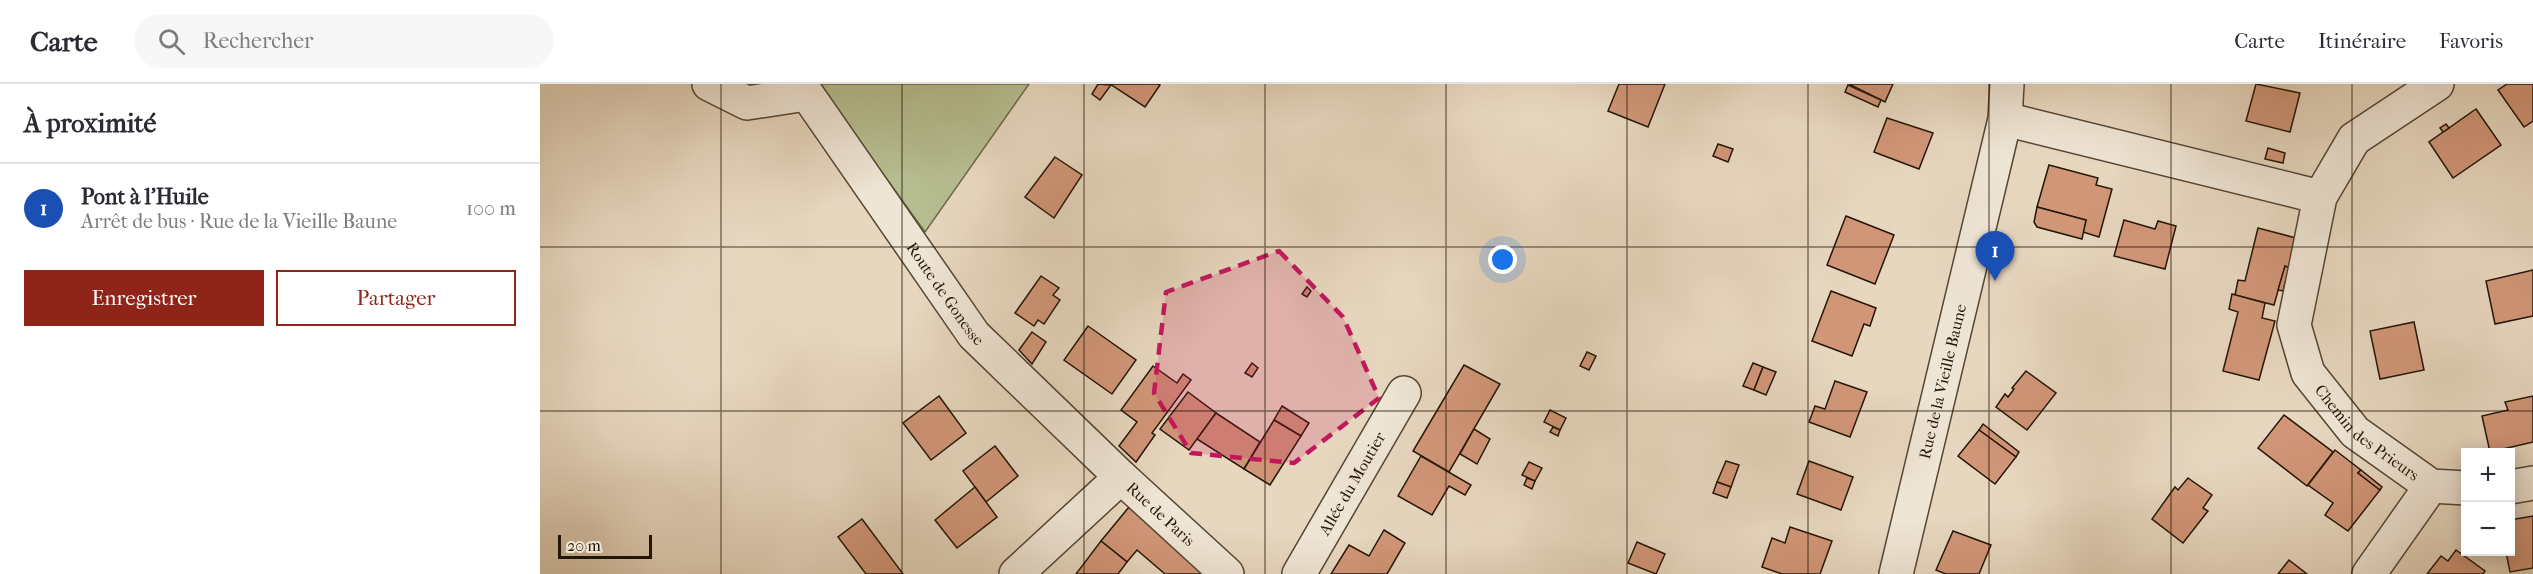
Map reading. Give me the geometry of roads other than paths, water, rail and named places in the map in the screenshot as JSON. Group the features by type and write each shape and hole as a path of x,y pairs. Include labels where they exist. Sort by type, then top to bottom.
{"street":[{"path":"709,84 747,102 803,89"},
{"name":"Rue de la Vieille Baune","path":"1896,574 2006,119 2007,84"},
{"name":"Chemin des Prieurs","path":"2437,84 2354,139 2320,197 2294,326 2308,373 2355,432 2431,486 2461,488"},
{"name":"Route de Gonesse","path":"803,89 961,318 986,348 1121,477"},
{"path":"2006,119 2320,197"},
{"name":"Allée du Moutier","path":"1299,574 1404,393"},
{"path":"1016,574 1121,477"},
{"name":"Rue de Paris","path":"1121,477 1227,574"},
{"path":"2515,486 2533,483"},
{"name":"Chemin des Prieurs","path":"2369,574 2431,486"}],"place":[{"name":"Pont à l'Huile","path":"1995,281"}]}
